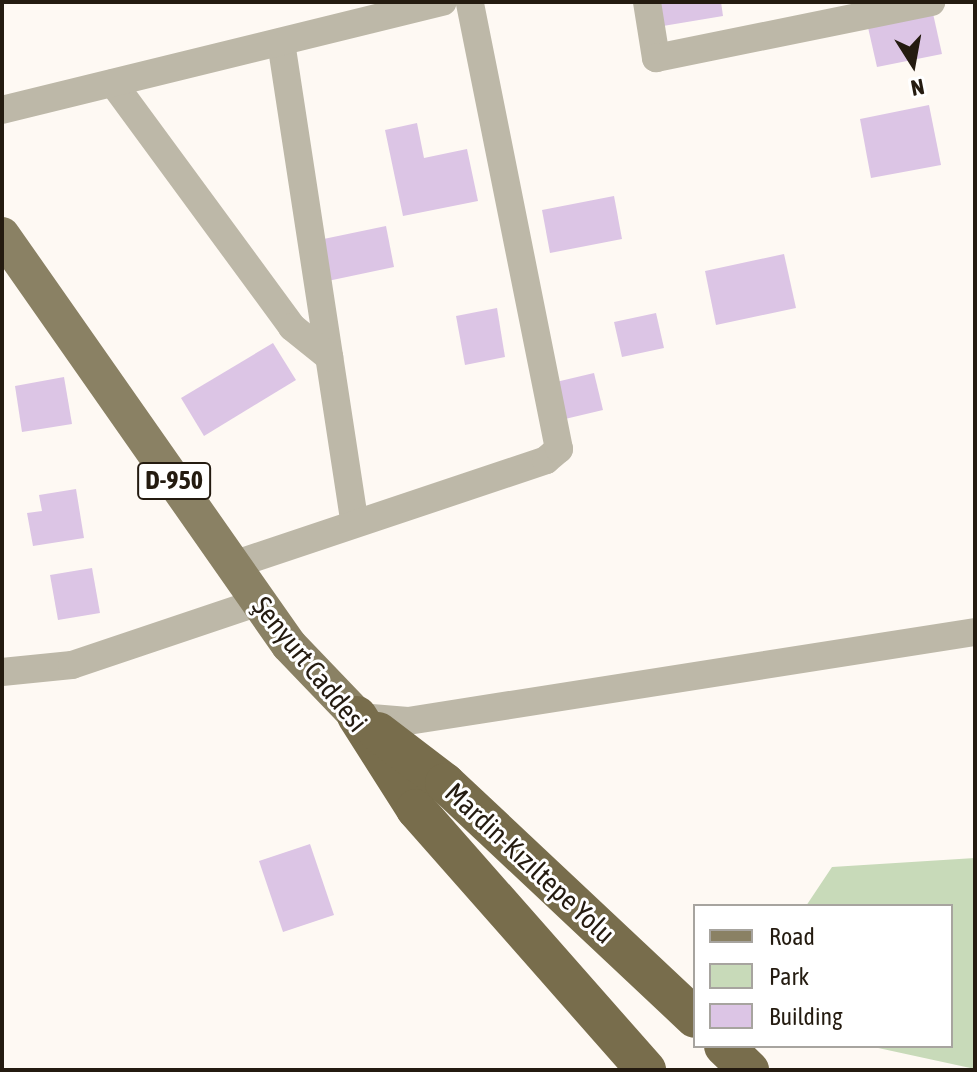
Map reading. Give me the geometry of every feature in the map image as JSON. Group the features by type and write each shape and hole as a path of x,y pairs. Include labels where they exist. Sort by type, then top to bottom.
{"highway":[{"name":"Mardin-Kızıltepe Yolu","path":"357,716 445,783 693,1016"},
{"name":"Şenyurt Caddesi","path":"357,716 416,809 646,1070"},
{"path":"726,1048 749,1070"}],"main road":[{"name":"Şenyurt Caddesi","path":"2,235 289,645 357,716"}],"street":[{"path":"2,110 443,2"},
{"path":"233,565 354,520 546,460 559,449 470,2"},
{"path":"647,2 656,58 931,2"},
{"path":"281,42 354,520"},
{"path":"113,83 292,327 329,357"},
{"path":"2,672 72,665 259,602"},
{"path":"357,716 408,721 975,632"}],"green space":[{"path":"975,858 975,1069 878,1048 953,1048 953,904 807,904 832,867"}],"building":[{"path":"659,2 721,2 723,16 663,26"},
{"path":"932,9 942,54 877,67 867,23"},
{"path":"929,105 941,165 871,178 860,119"},
{"path":"417,123 424,158 467,149 478,201 403,216 385,130"},
{"path":"614,196 622,239 550,253 542,210"},
{"path":"386,226 394,267 323,282 314,241"},
{"path":"784,254 796,308 716,325 705,271"},
{"path":"497,308 505,357 465,365 456,316"},
{"path":"656,313 664,348 622,357 614,322"},
{"path":"273,343 296,380 204,436 181,398"},
{"path":"594,373 603,410 565,419 556,382"},
{"path":"64,377 72,424 22,432 15,386"},
{"path":"76,489 84,538 33,546 27,513 42,511 39,495"},
{"path":"92,568 100,613 58,620 50,575"},
{"path":"310,844 334,915 283,932 259,861"}]}
